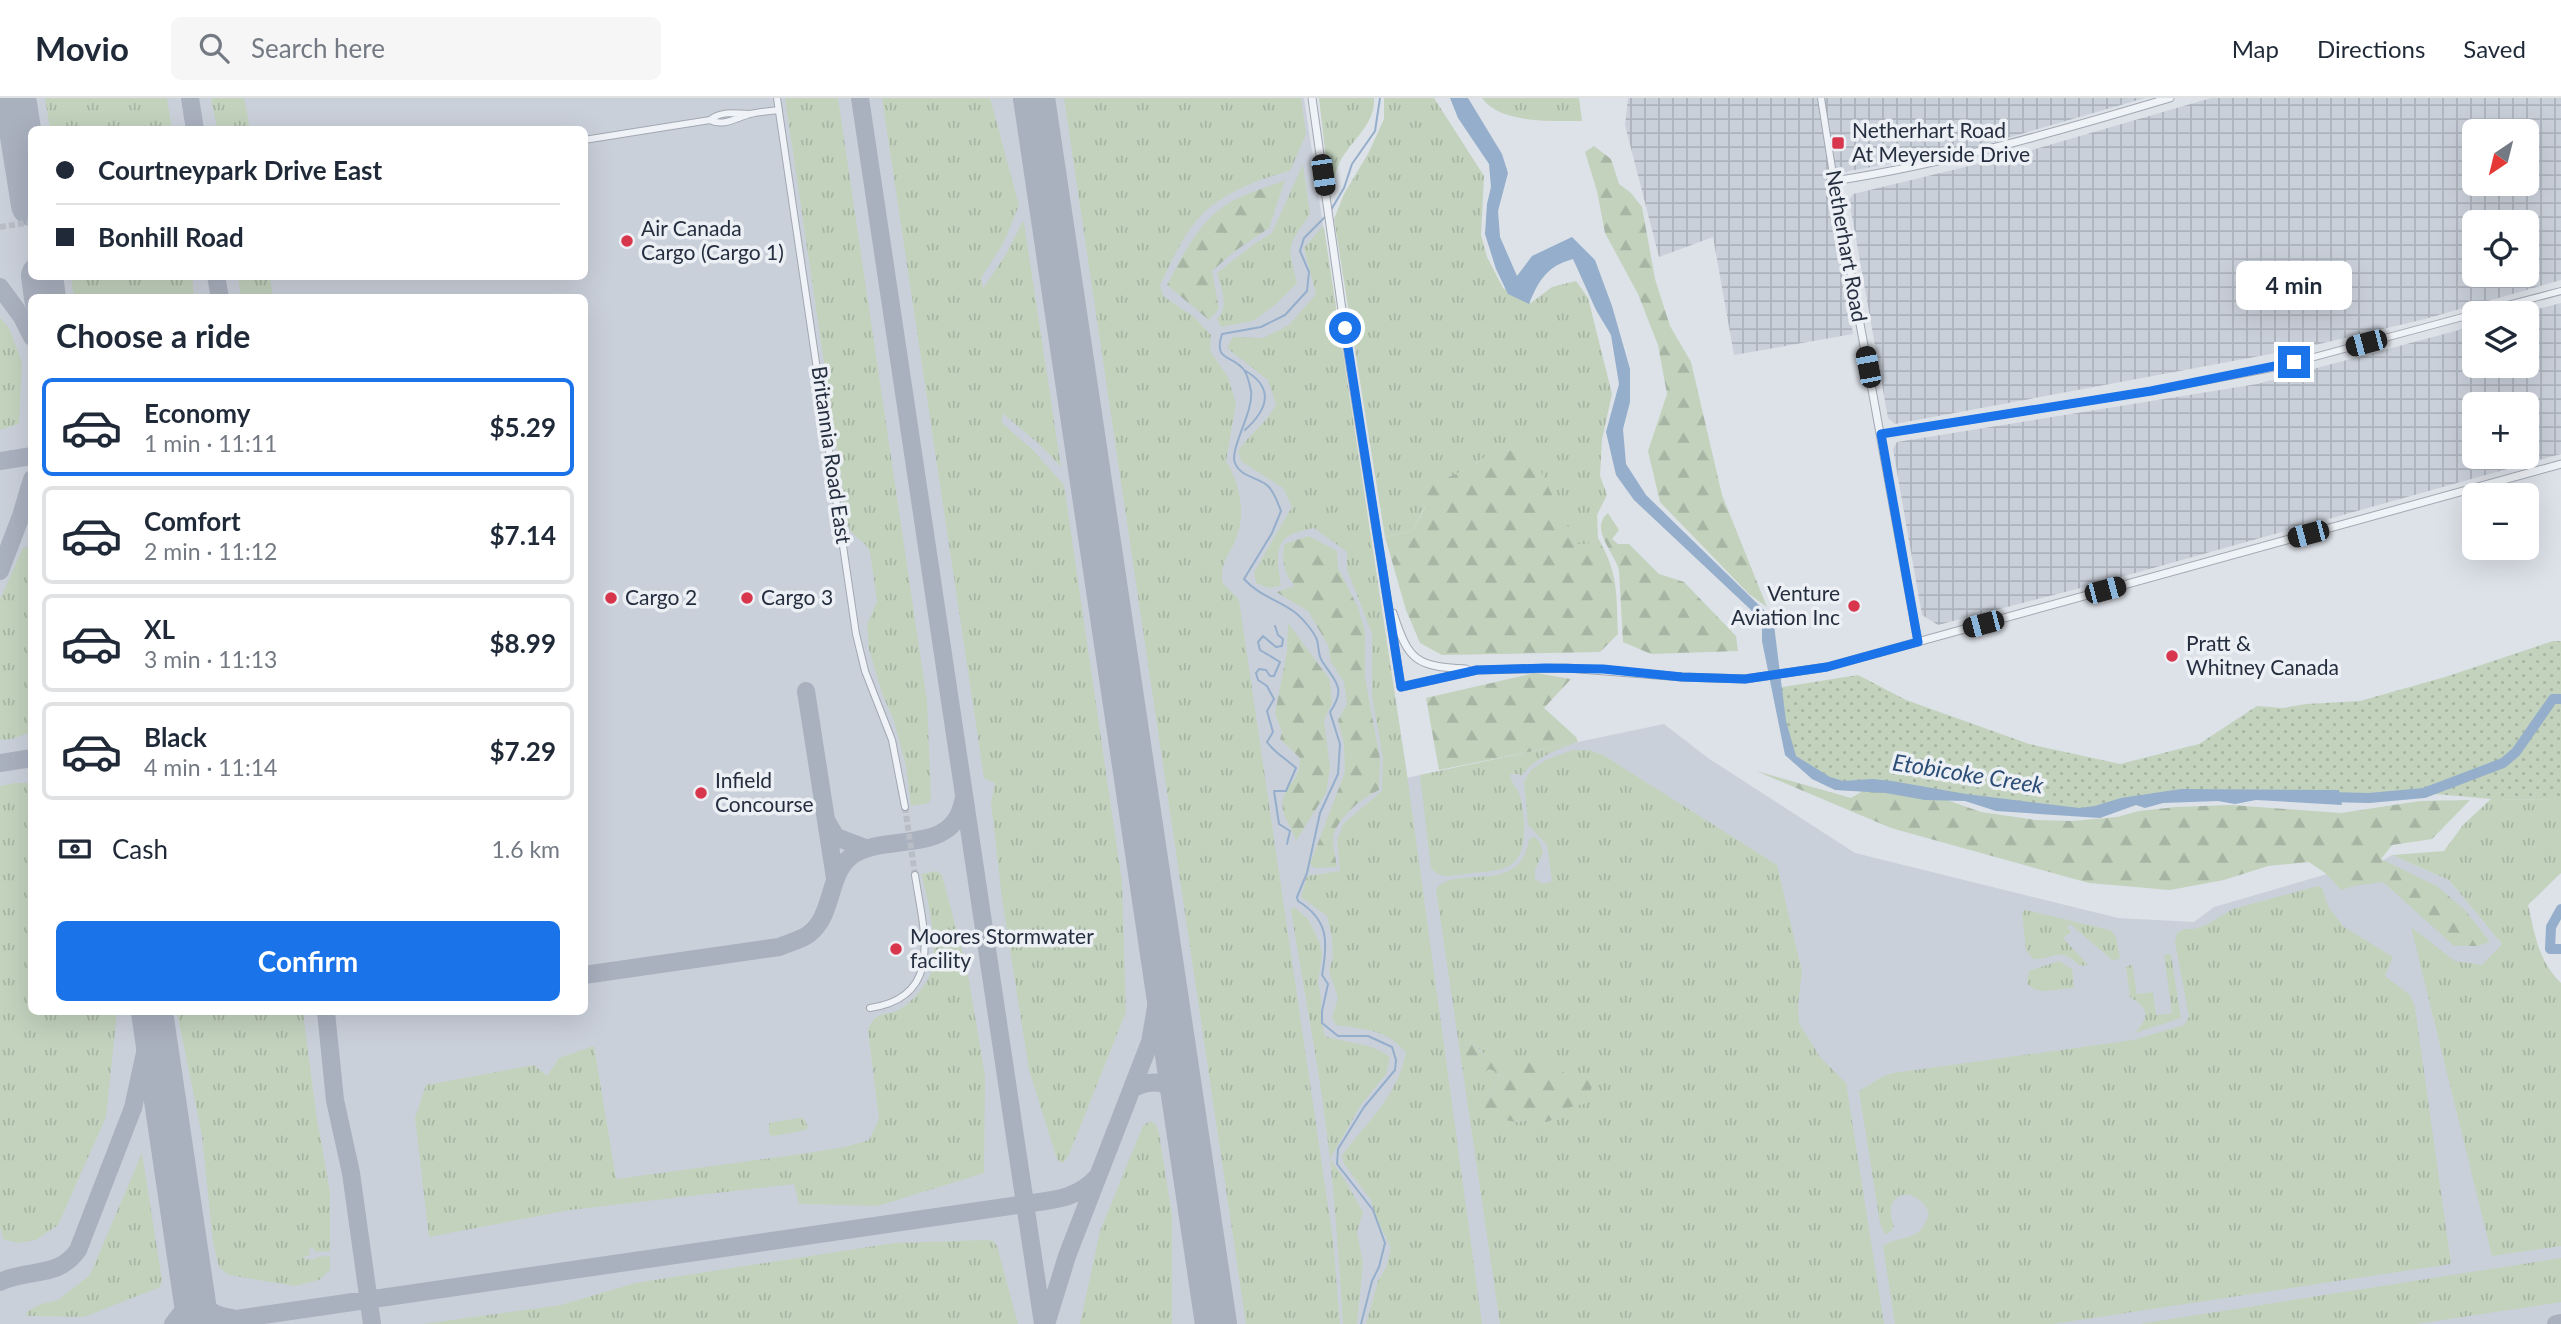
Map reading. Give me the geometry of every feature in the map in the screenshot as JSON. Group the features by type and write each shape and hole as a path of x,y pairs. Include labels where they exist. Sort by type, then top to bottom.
{"street":[{"name":"Britannia Road East","path":"778,98 856,634 865,671 892,740 905,807"},
{"path":"1312,98 1401,687 1477,670"},
{"name":"Netherhart Road","path":"1821,98 1918,642"},
{"path":"1834,181 1976,153 2101,120 2170,98"},
{"path":"588,139 710,120 715,116 734,112 750,114 779,110"},
{"path":"2524,301 2561,291"},
{"path":"1881,434 2151,391 2277,367 2462,318"},
{"path":"1388,595 1400,634 1411,654 1433,667 1477,670 1591,668 1726,679 1782,675 1827,667 2561,464"},
{"path":"870,1008 897,1001 910,991 920,978 926,950 915,875"}],"shaded area":[{"path":"0,98 1304,98 1406,778 1664,724 1708,758 1855,853 2118,918 2194,922 2214,907 2327,874 2348,881 2392,855 2449,880 2561,1015 2561,1324 0,1324"},
{"path":"1628,98 2145,98 1959,152 1849,171 1827,179 1853,334 1734,355 1713,237 1659,257 1625,125"},
{"path":"2211,98 2561,98 2561,280 2539,286 2539,210 2462,210 2462,287 2537,287 2488,301 2462,301 2462,308 2298,349 1895,424 1888,418 1849,200 1853,194 2011,156"},
{"path":"2561,303 2561,454 2539,460 2539,392 2462,392 2462,469 2507,469 2096,584 1938,625 1922,615 1893,449 1897,442 2257,384 2462,329 2462,378 2539,378 2539,309"}],"green space":[{"path":"45,98 167,98 172,126 50,126"},
{"path":"211,98 244,98 249,126 216,126"},
{"path":"785,98 838,98 927,701 931,797 929,803 911,806 906,766 894,721 882,693 869,649 867,625 877,601 870,552 848,525"},
{"path":"882,98 990,98 1019,205 1004,242 981,278 983,288 1005,256 1023,221 1024,223 1061,467 1038,443 1002,413 1002,423 1033,450 1064,485 1122,882 1126,1012 1068,1157 1063,1163 1058,1161 1056,1156 1029,1070 1002,899 991,802 995,783 984,778"},
{"path":"1064,98 1301,98 1306,134 1290,171 1240,189 1207,210 1187,234 1160,285 1163,296 1194,317 1211,335 1210,351 1228,377 1236,404 1226,461 1238,487 1241,517 1237,536 1223,566 1222,582 1239,600 1333,1240 1340,1324 1246,1324"},
{"path":"1319,98 1374,98 1371,117 1342,157 1330,193"},
{"path":"1384,98 1434,98 1484,176 1481,235 1487,257 1503,288 1531,303 1552,287 1576,281 1588,298 1612,394 1602,439 1600,476 1607,495 1597,515 1598,538 1588,544 1576,544 1531,452 1494,450 1472,467 1415,492 1425,507 1413,531 1385,537 1334,219 1344,194 1369,152 1384,119"},
{"path":"1482,98 1579,98 1582,121 1542,121 1514,117 1501,113"},
{"path":"1594,146 1611,159 1619,184 1631,193 1642,207 1655,279 1670,326 1691,362 1722,495 1767,607 1749,594 1660,502 1648,451 1667,394 1658,345 1638,294 1605,233 1597,191 1585,152"},
{"path":"1303,164 1310,214 1291,246 1297,283 1276,304 1253,321 1221,327 1217,319 1224,303 1217,273 1272,233"},
{"path":"1285,180 1269,228 1235,251 1212,271 1219,309 1209,320 1167,285 1180,261 1202,226 1222,208 1240,197"},
{"path":"1322,227 1407,774 1482,1324 1366,1324 1391,1247 1376,1218 1371,1200 1344,1164 1342,1155 1389,1095 1406,1052 1382,1034 1336,1025 1332,1018 1338,998 1329,971 1333,957 1327,916 1301,897 1307,876 1340,871 1337,840 1343,824 1382,791 1383,758 1372,697 1372,634 1347,569 1347,552 1314,528 1290,535 1280,546 1278,563 1281,586 1269,588 1256,583 1254,572 1292,507 1283,488 1242,462 1238,451 1276,404 1268,380 1227,348 1233,337 1263,338 1289,325 1316,294 1304,248"},
{"path":"71,280 192,280 194,294 74,294"},
{"path":"238,280 270,280 273,294 241,294"},
{"path":"0,318 9,328 22,362 19,424 0,430"},
{"path":"1494,450 1531,451 1576,544 1588,544 1598,538 1605,551 1613,574 1618,634 1600,652 1442,655 1420,643 1406,610 1385,537 1413,531 1425,508 1414,492 1472,467"},
{"path":"1608,513 1619,530 1612,539 1618,544 1629,544 1659,574 1684,582 1736,636 1738,651 1651,654 1623,642 1619,570 1604,540 1601,526"},
{"path":"1309,536 1337,551 1338,568 1358,607 1365,631 1365,677 1380,759 1379,790 1353,808 1334,833 1337,867 1315,868 1310,864 1345,772 1344,744 1338,720 1347,704 1344,682 1331,662 1328,645 1308,611 1276,592 1295,586 1284,566 1284,544"},
{"path":"28,547 28,733 0,740 0,599 23,548"},
{"path":"1288,623 1330,680 1332,702 1324,720 1330,767 1326,793 1296,841 1282,805 1298,772 1300,758 1280,739 1282,732 1275,714 1287,651"},
{"path":"2553,641 2561,641 2561,800 2491,799 2424,793 2369,798 2194,793 2096,810 1843,786 1793,758 1776,688 1858,675 1906,700 2029,744 2120,764 2199,744 2257,706 2283,708 2360,701 2445,677"},
{"path":"1535,673 1571,679 1544,708 1576,737 1578,742 1439,770 1426,698"},
{"path":"1578,742 1540,759 1521,776 1510,774 1519,792 1524,817 1522,848 1513,863 1496,870 1452,876 1438,874 1431,868 1420,775"},
{"path":"1573,750 1589,750 1603,755 1777,865 1802,972 1798,1004 1799,1023 1820,1057 1846,1083 1884,1324 1500,1324 1436,889 1445,882 1501,874 1513,868 1523,857 1529,839 1535,837 1543,852 1535,870 1535,879 1543,884 1552,881 1547,845 1528,825 1524,781 1531,770 1546,760","holes":["1468,1039 1489,1058 1501,1064 1530,1059 1570,1075 1586,1074 1554,1119 1547,1122 1501,1119 1483,1109 1501,1073 1489,1069 1462,1044"]},
{"path":"1756,771 1851,798 1868,788 1944,799 1981,812 2035,820 2072,821 2176,807 2231,805 2341,813 2420,801 2470,800 2432,839 2392,845 2381,859 2437,886 2465,910 2490,942 2477,946 2454,946 2383,882 2341,890 2325,873 2309,862 2268,866 2224,880 2170,890 2089,883 1891,828"},
{"path":"28,783 28,1015 117,1015 106,1117 58,1225 36,1240 17,1243 3,1239 0,1226 0,786"},
{"path":"2491,799 2561,800 2561,873 2528,905 2542,956 2561,983 2561,1246 2492,1256 2411,927 2455,961 2482,965 2502,944 2449,880 2392,855 2444,851 2463,825"},
{"path":"937,871 942,875 967,969 985,1076 984,1173 878,1206 799,1204 794,1184 570,1210 429,1237 415,1118 426,1085 534,1065 547,1076 559,1058 594,1046 616,1179 801,1154 869,1140 879,1119 868,1030 879,1016 897,1011 906,1005 920,991 930,975 934,960 933,935 921,874"},
{"path":"2318,886 2322,888 2329,908 2344,927 2393,957 2385,976 2410,995 2415,1007 2451,1264 2053,1324 1895,1324 1883,1246 1916,1234 1929,1213 1923,1204 1909,1195 1895,1199 1891,1214 1894,1226 1885,1235 1880,1223 1859,1091 1893,1073 2133,1040 2184,1025 2189,1017 2175,942 2177,933 2206,925 2233,909"},
{"path":"1294,907 1308,919 1319,941 1322,954 1318,982 1325,1036 1367,1046 1390,1057 1386,1074 1360,1106 1330,1159 1363,1212 1357,1232 1363,1263 1357,1324 1343,1324 1330,1160 1291,910"},
{"path":"2026,910 2110,930 2116,937 2120,959 2112,960 2070,924 2067,927 2071,932 2063,938 2088,965 2080,966 2062,955 2033,959 2026,950 2022,912"},
{"path":"2171,954 2181,1018 2135,1033 2143,1022 2145,1013 2141,1005 2130,997 2126,967 2132,964 2137,994 2153,992 2156,1015 2172,1013 2164,955"},
{"path":"2059,961 2072,969 2074,988 2044,991 2027,984 2029,971"},
{"path":"178,1015 303,1015 330,1192 330,1251 316,1252 312,1247 309,1248 310,1255 304,1257 310,1258 311,1261 330,1256 330,1270 319,1280 295,1286 229,1275 219,1267 213,1242 202,1136"},
{"path":"1468,1039 1495,1062 1519,1062 1530,1058 1570,1075 1586,1074 1592,1087 1586,1103 1560,1110 1554,1119 1547,1122 1501,1119 1494,1129 1486,1125 1483,1109 1501,1074 1489,1069 1474,1076 1465,1069 1462,1044"},
{"path":"804,1118 808,1127 806,1130 773,1136 769,1134 769,1123"},
{"path":"1150,1121 1156,1125 1159,1133 1172,1216 1172,1324 1080,1324 1100,1231 1143,1126"},
{"path":"142,1153 162,1280 160,1287 84,1317 27,1316 26,1312 41,1304 58,1300 90,1275"},
{"path":"993,1241 997,1246 1018,1324 423,1324 561,1305 635,1283 894,1243"},
{"path":"2561,1258 2561,1302 2416,1324 2139,1324"}],"water":[{"path":"1450,98 1468,98 1502,154 1508,173 1498,211 1500,237 1517,276 1532,256 1572,237 1595,260 1612,306 1630,369 1630,402 1623,429 1626,464 1646,495 1766,612 1774,625 1786,721 1796,756 1830,777 1843,781 1892,781 1966,794 2079,808 2121,798 2181,789 2339,790 2342,805 2256,800 2235,804 2218,801 2163,803 2145,808 2136,805 2100,818 1996,811 1965,801 1925,800 1886,793 1835,790 1812,779 1785,755 1762,641 1762,624 1750,609 1634,500 1616,475 1606,432 1619,384 1611,335 1596,310 1573,259 1545,275 1529,304 1508,294 1496,269 1485,234 1491,187 1489,164 1458,118"}],"waterway":[{"path":"1331,210 1344,188 1352,164 1375,131 1380,98"},
{"path":"1325,217 1304,238 1300,251 1309,272 1307,291 1285,315 1261,327 1222,334 1220,349 1244,370 1251,391 1249,409 1235,449 1235,463 1246,475 1269,487 1281,511 1272,533 1244,579 1257,590 1290,609 1306,623 1316,637 1321,659 1335,680 1338,690 1330,712 1340,744 1338,774 1320,813 1307,873 1297,897 1298,901 1316,916 1324,933 1322,975 1328,984 1322,1023 1338,1036 1368,1036 1392,1047 1396,1060 1395,1070 1364,1107 1338,1149 1337,1164 1373,1210 1385,1243 1361,1324"},
{"path":"1244,370 1261,384 1265,399 1259,415 1245,430"},
{"path":"1275,626 1278,635 1283,639 1282,646 1276,647 1263,636 1258,642 1260,650 1280,662 1274,676 1270,676 1266,670 1259,669 1256,673 1258,680 1267,686 1274,699 1267,711 1273,732 1267,742 1296,768 1286,791 1274,791 1279,824 1290,831 1287,844"},
{"name":"Etobicoke Creek","path":"2328,797 2369,798 2424,793 2503,763 2516,752 2553,699 2561,699"},
{"name":"Etobicoke Creek","path":"2561,909 2551,927 2550,949 2561,949"}],"taxiway":[{"path":"190,98 194,126"},
{"path":"860,98 1043,1324"},
{"path":"1026,98 1041,150"},
{"path":"41,280 42,294"},
{"path":"217,280 219,294"},
{"path":"0,287 28,329"},
{"path":"0,461 28,457"},
{"path":"0,571 28,492"},
{"path":"806,691 835,878"},
{"path":"0,763 28,759"},
{"path":"588,974 779,947 802,938 818,925 824,915 835,881 846,860 871,847 935,836 948,829 957,818 963,801"},
{"path":"827,822 836,837 865,848"},
{"path":"1047,1321 1067,1256 1150,1042 1157,1002 1155,912"},
{"path":"326,1015 335,1100 351,1173 372,1324"},
{"path":"0,1282 52,1269 70,1259 78,1250 133,1108 153,1016"},
{"path":"1132,1089 1148,1083 1170,1086 1184,1106"},
{"path":"202,1324 1045,1201 1082,1190 1097,1177"},
{"path":"1207,1261 1208,1324"},
{"path":"192,1282 206,1307 224,1317 232,1318"},
{"path":"173,1324 187,1306 191,1284"},
{"path":"2556,1324 2561,1323"}],"runway":[{"path":"15,98 28,180"},
{"path":"1034,98 1216,1324"},
{"path":"43,280 44,294"},
{"path":"152,1015 198,1324"}],"tunnel":[{"path":"0,227 28,223"},
{"path":"905,807 915,875"}],"place":[{"name":"Netherhart Road At Meyerside Drive","path":"1838,143"},
{"name":"Air Canada Cargo (Cargo 1)","path":"627,241"},
{"name":"Cargo 2","path":"611,598"},
{"name":"Cargo 3","path":"747,598"},
{"name":"Venture Aviation Inc","path":"1854,606"},
{"name":"Pratt & Whitney Canada","path":"2172,656"},
{"name":"Infield Concourse","path":"701,793"},
{"name":"Moores Stormwater facility","path":"896,949"}],"route":[{"path":"1345,328 1401,687 1477,670 1546,668 1603,669 1682,677 1745,679 1827,667 1918,642 1881,434 2151,391 2294,362"}]}
